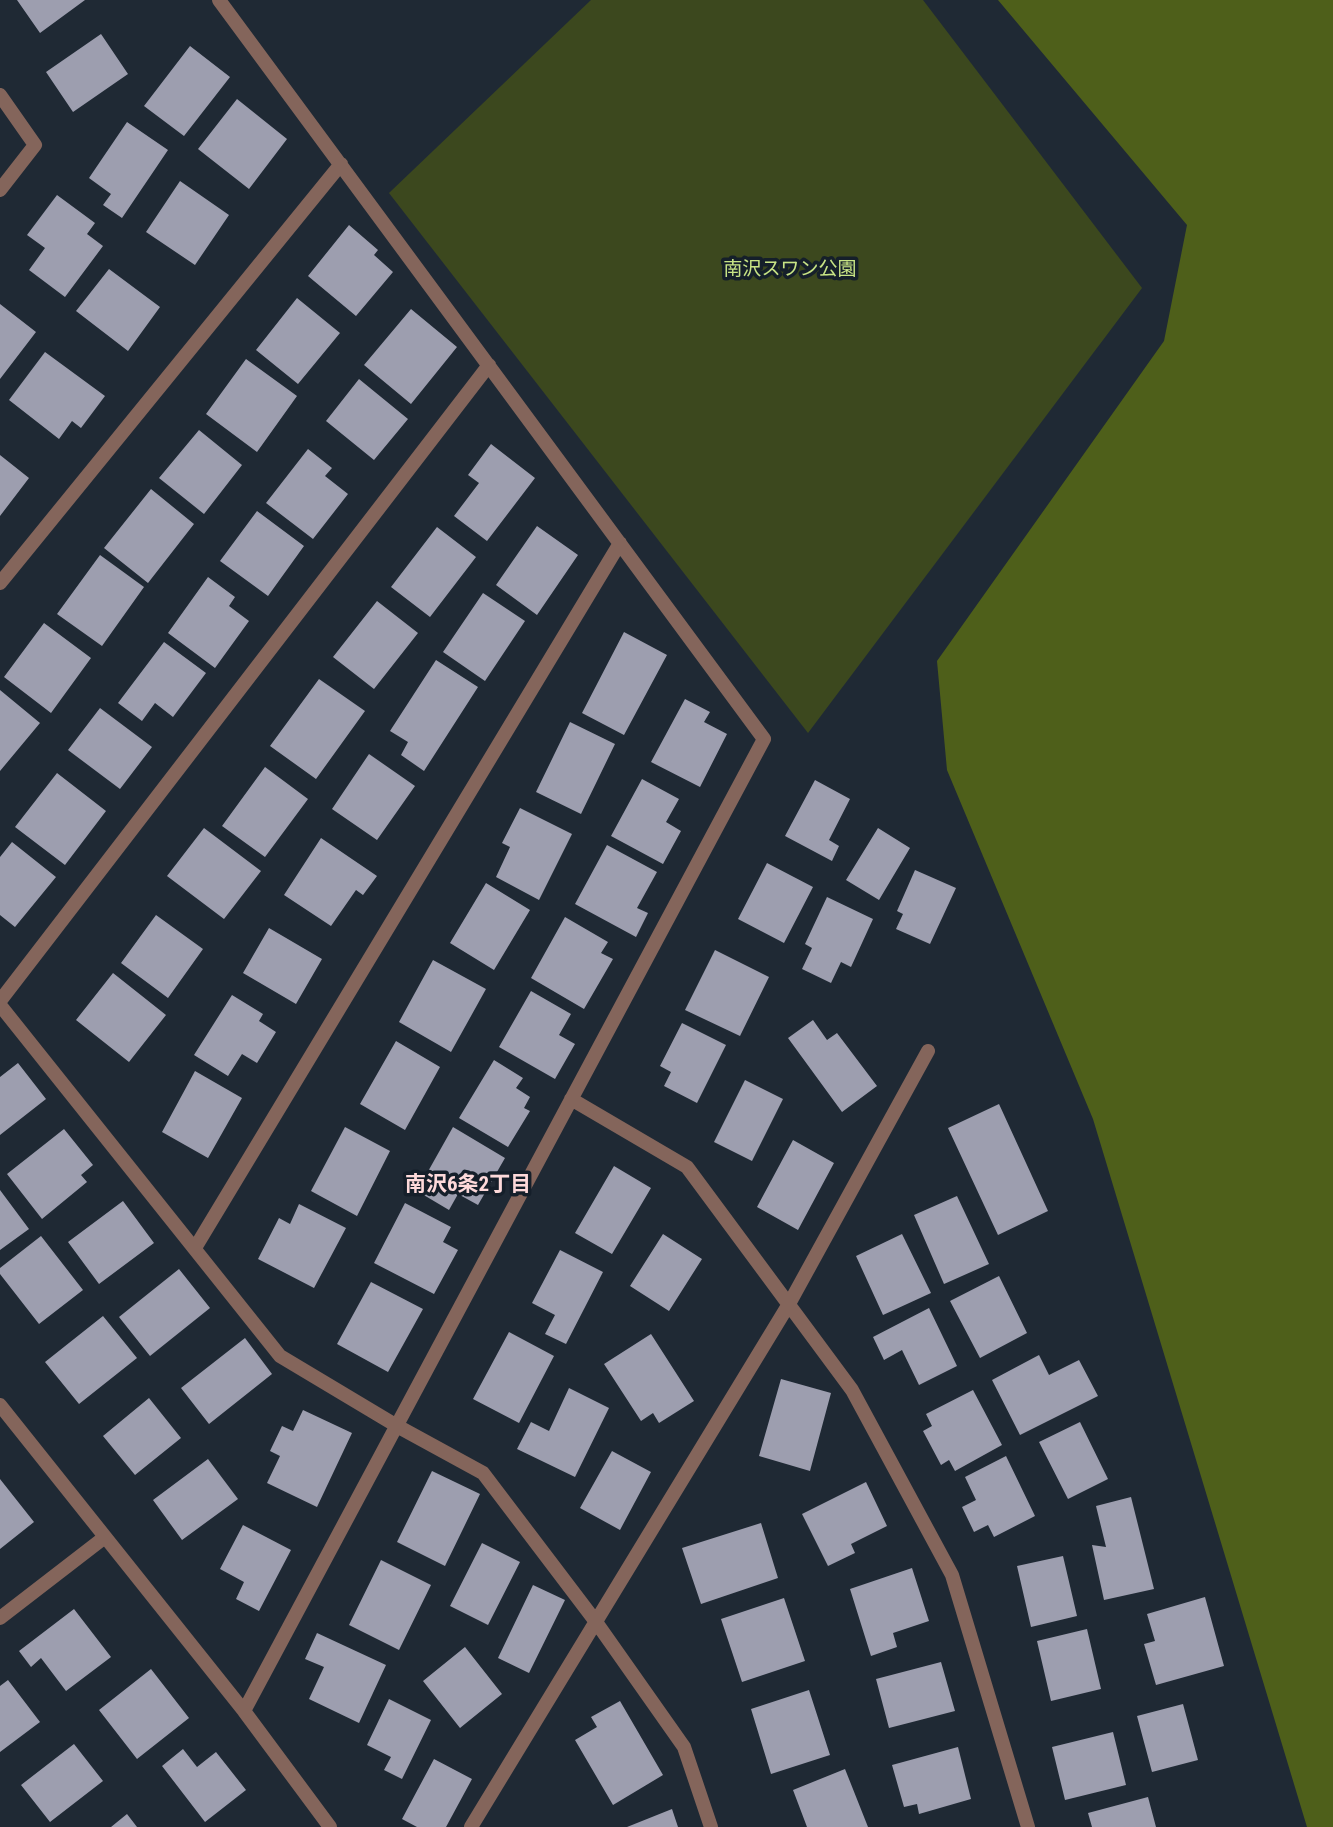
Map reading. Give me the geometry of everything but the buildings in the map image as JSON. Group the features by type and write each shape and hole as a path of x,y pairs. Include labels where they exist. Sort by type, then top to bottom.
{"street":[{"path":"219,0 764,739 244,1711"},
{"path":"0,95 35,145 0,190"},
{"path":"0,583 341,164"},
{"path":"489,365 0,1003 280,1356 397,1426 483,1473 596,1622 684,1747 711,1827"},
{"path":"195,1248 620,543"},
{"path":"471,1827 789,1304 928,1051"},
{"path":"571,1099 687,1167 852,1390 952,1575 1027,1827"},
{"path":"0,1405 244,1711 330,1827"},
{"path":"0,1618 105,1537"}],"green space":[{"name":"南沢スワン公園","path":"591,0 923,0 1142,288 808,733 389,193"},
{"path":"998,0 1333,0 1333,1827 1307,1827 1093,1119 947,770 937,661 1164,341 1187,225"}],"district":[{"name":"南沢6条2丁目","path":"468,1186"}]}
